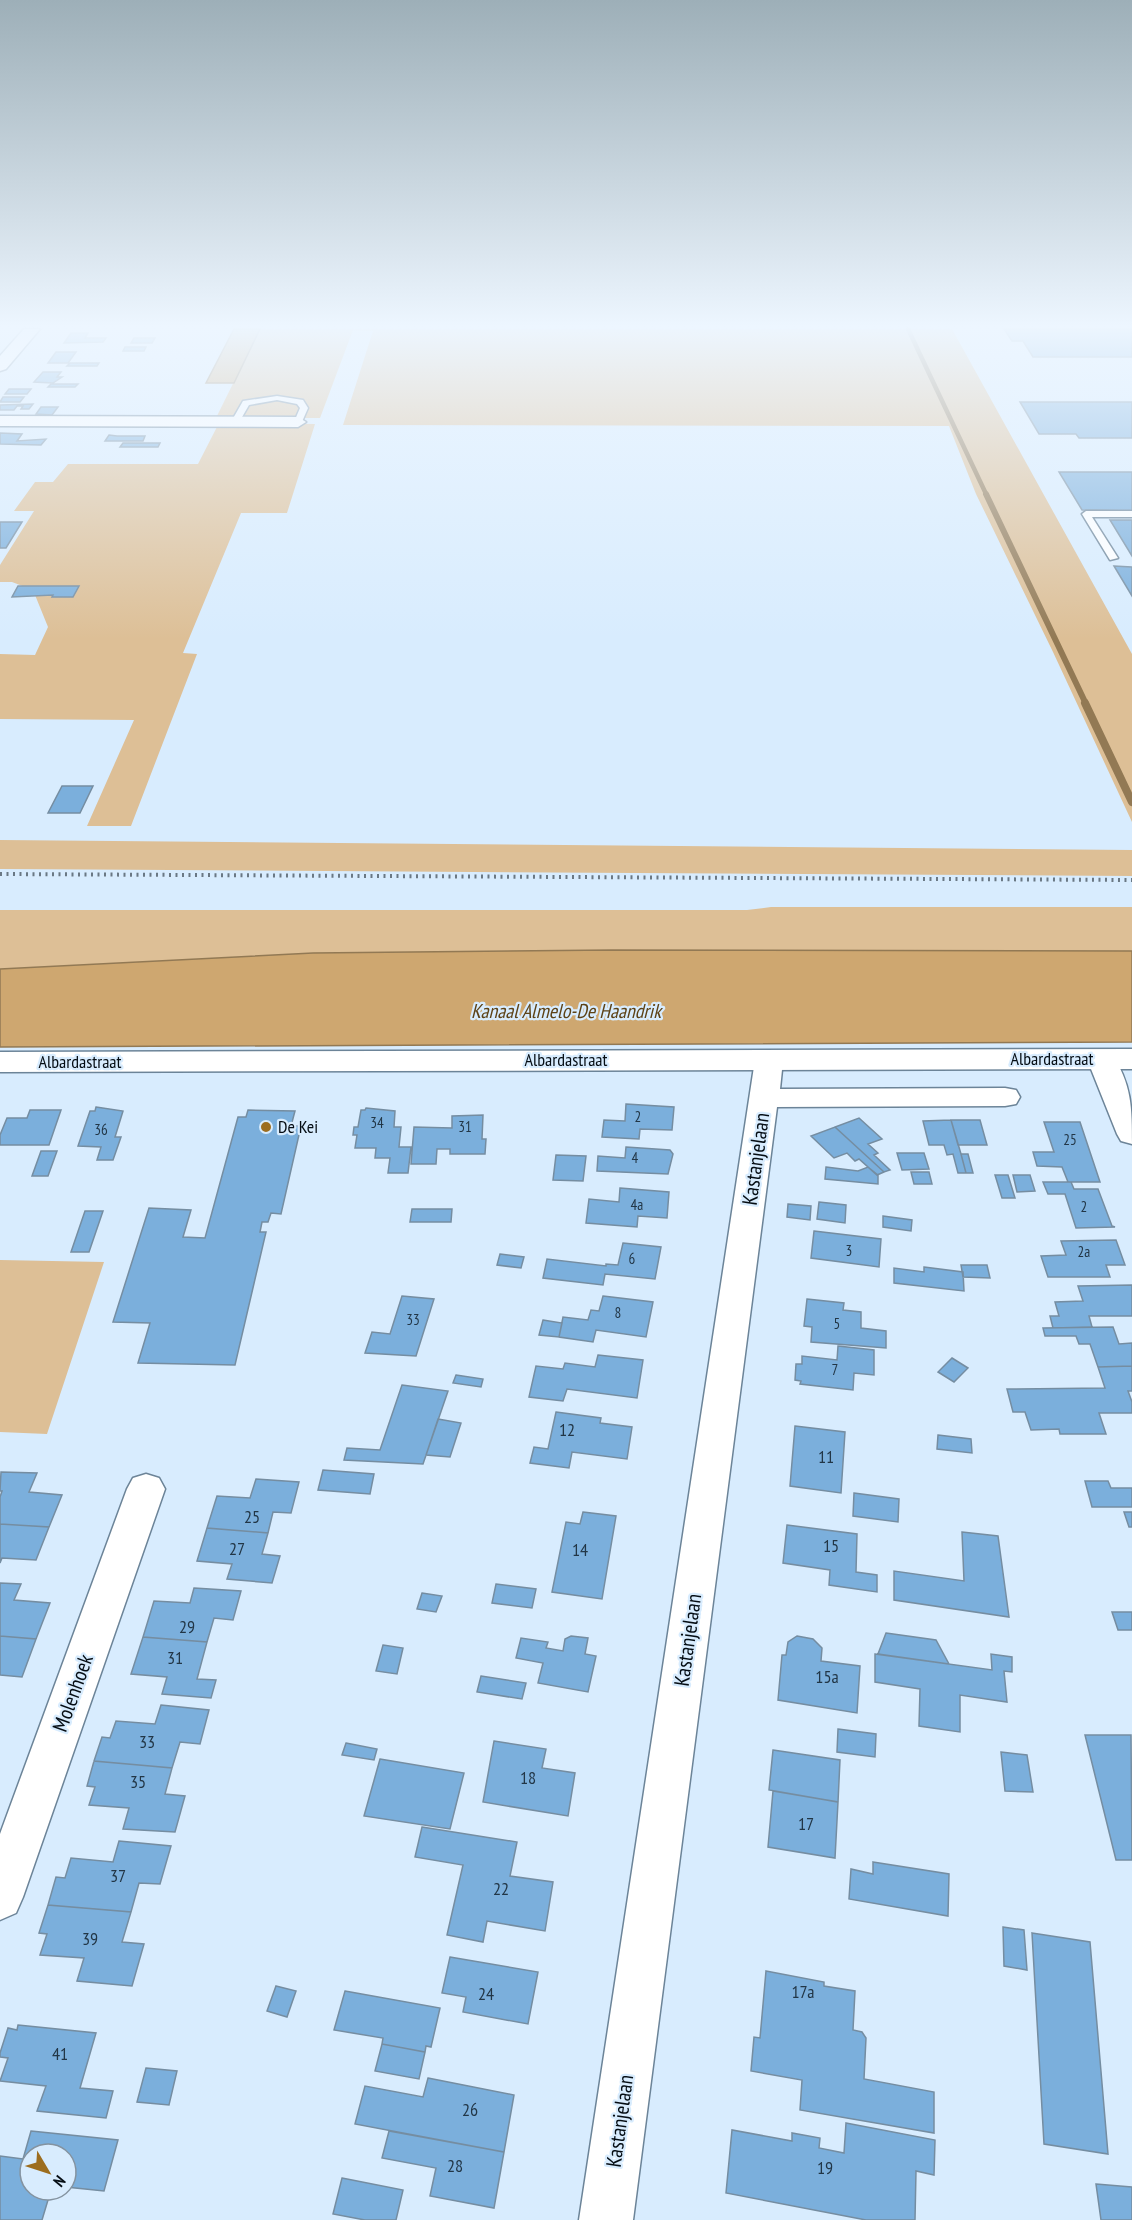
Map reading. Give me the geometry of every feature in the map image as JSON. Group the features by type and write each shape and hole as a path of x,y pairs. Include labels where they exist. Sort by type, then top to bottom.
{"street":[{"path":"1101,1059 1132,1134"},
{"name":"Albardastraat","path":"766,1079 1132,1059"},
{"name":"Albardastraat","path":"0,1062 766,1079 1005,1097"},
{"name":"Kastanjelaan","path":"606,2220 766,1079"},
{"name":"Molenhoek","path":"0,1897 146,1490"}],"lane":[{"path":"1113,558 1086,514 1132,514"}],"shaded area":[{"path":"214,433 312,433 287,513 241,513 183,653 197,654 131,826 87,826 134,720 0,719 0,654 35,655 48,627 33,590 12,582 0,582 0,565 34,511 14,511 35,482 53,482 68,464 198,464"},
{"path":"952,433 1009,433 1132,654 1132,822 1053,652 976,494"},
{"path":"0,840 1132,850 1132,876 0,869"},
{"path":"771,907 1132,907 1132,951 612,950 313,953 0,969 0,910 747,910"},
{"path":"0,1260 104,1262 47,1434 0,1432"}],"water":[{"name":"Kanaal Almelo-De Haandrik","path":"612,950 1132,951 1132,1042 0,1047 0,969 313,953"}],"building":[{"path":"0,433 22,434 17,441 46,439 41,445 0,444"},
{"path":"1132,433 1132,438 1079,438 1076,434 1039,434"},
{"path":"109,435 145,436 143,441 105,441"},
{"path":"123,443 160,443 158,447 120,447"},
{"path":"1059,472 1132,472 1132,511 1082,510"},
{"path":"1110,520 1132,520 1132,556"},
{"path":"0,522 22,522 6,548 0,548"},
{"path":"1114,566 1132,567 1132,596"},
{"path":"18,586 79,586 73,597 52,597 53,595 12,597"},
{"path":"62,786 93,786 80,813 48,813"},
{"path":"626,1104 674,1107 672,1130 640,1129 639,1139 602,1137 604,1120 625,1121"},
{"path":"96,1107 123,1111 115,1137 121,1137 113,1160 97,1160 101,1147 78,1146 90,1111 95,1111"},
{"path":"366,1108 395,1111 394,1127 401,1127 399,1147 411,1147 408,1173 388,1173 390,1158 375,1158 376,1148 355,1148 357,1135 353,1135 354,1127 358,1127 361,1110"},
{"path":"30,1110 61,1110 49,1145 0,1145 0,1135 7,1118 27,1118"},
{"path":"248,1110 295,1111 291,1126 301,1126 281,1214 271,1213 268,1222 262,1222 260,1232 266,1232 235,1365 138,1363 150,1323 113,1322 149,1208 191,1210 183,1237 205,1238 238,1117 246,1117"},
{"path":"483,1115 482,1139 486,1139 485,1154 450,1154 450,1149 437,1149 436,1164 411,1164 414,1127 452,1128 452,1116"},
{"path":"859,1118 882,1139 868,1144 878,1153 874,1155 890,1170 884,1172 835,1127"},
{"path":"951,1120 966,1173 958,1173 953,1154 947,1155 944,1145 929,1145 923,1121"},
{"path":"951,1120 980,1120 987,1145 958,1145"},
{"path":"1044,1122 1080,1122 1100,1182 1068,1182 1062,1167 1037,1166 1033,1152 1054,1152"},
{"path":"835,1127 884,1172 877,1175 859,1159 855,1161 847,1153 834,1158 811,1136"},
{"path":"626,1147 670,1150 673,1154 668,1174 597,1171 598,1156 625,1158"},
{"path":"41,1151 57,1151 48,1176 32,1176"},
{"path":"897,1153 924,1153 929,1169 902,1170"},
{"path":"961,1154 968,1154 973,1173 966,1173"},
{"path":"556,1155 586,1156 583,1181 553,1180"},
{"path":"826,1167 858,1171 868,1167 878,1175 878,1184 825,1179"},
{"path":"911,1172 929,1172 932,1184 914,1184"},
{"path":"995,1175 1008,1175 1015,1198 1002,1198"},
{"path":"1013,1175 1030,1175 1035,1191 1017,1192"},
{"path":"1043,1182 1071,1182 1074,1189 1098,1189 1112,1226 1115,1227 1076,1228 1065,1194 1048,1194"},
{"path":"620,1188 669,1192 667,1218 638,1216 637,1227 586,1223 589,1199 619,1202"},
{"path":"819,1202 846,1205 845,1223 817,1219"},
{"path":"788,1204 811,1206 810,1220 787,1217"},
{"path":"412,1209 452,1209 451,1222 410,1222"},
{"path":"85,1211 103,1211 89,1252 71,1252"},
{"path":"883,1216 912,1220 911,1231 883,1227"},
{"path":"814,1231 881,1239 879,1267 811,1258"},
{"path":"1116,1240 1125,1265 1106,1265 1110,1277 1048,1277 1041,1256 1066,1255 1061,1241"},
{"path":"623,1243 661,1247 655,1279 605,1274 603,1285 543,1278 547,1259 606,1266 606,1264 618,1265"},
{"path":"500,1254 524,1257 521,1268 497,1265"},
{"path":"961,1265 987,1265 990,1278 963,1277"},
{"path":"924,1267 963,1272 964,1291 894,1283 894,1268 924,1272"},
{"path":"1132,1285 1132,1316 1089,1316 1092,1327 1053,1328 1050,1316 1059,1316 1055,1302 1083,1301 1078,1286"},
{"path":"402,1296 434,1299 416,1356 365,1353 372,1332 390,1334"},
{"path":"603,1296 653,1302 646,1337 596,1330 593,1342 559,1337 563,1317 588,1320 591,1310 599,1311"},
{"path":"807,1299 844,1303 843,1310 861,1312 861,1328 886,1331 886,1348 811,1342 812,1327 804,1326"},
{"path":"543,1320 562,1323 559,1337 539,1335"},
{"path":"1113,1327 1119,1344 1132,1343 1132,1366 1098,1367 1090,1344 1079,1344 1076,1336 1045,1336 1043,1328"},
{"path":"838,1346 874,1350 874,1375 854,1373 853,1390 800,1384 801,1381 795,1380 796,1364 802,1364 802,1356 837,1360"},
{"path":"598,1355 643,1360 637,1398 567,1389 563,1401 529,1397 536,1366 563,1369 565,1363 595,1367"},
{"path":"952,1358 968,1368 954,1382 938,1372"},
{"path":"1132,1366 1132,1391 1128,1391 1132,1402 1132,1413 1099,1413 1106,1434 1060,1434 1059,1429 1031,1430 1025,1412 1013,1412 1007,1389 1105,1388 1098,1367"},
{"path":"456,1375 483,1379 481,1387 453,1383"},
{"path":"402,1385 448,1391 423,1464 344,1460 347,1448 380,1450"},
{"path":"556,1412 601,1418 600,1423 632,1427 627,1459 572,1452 569,1468 530,1463 534,1447 548,1449"},
{"path":"438,1419 461,1423 450,1457 426,1455"},
{"path":"795,1426 845,1432 841,1493 790,1486"},
{"path":"938,1435 971,1439 972,1453 937,1449"},
{"path":"323,1470 374,1474 370,1494 318,1490"},
{"path":"1,1472 37,1473 29,1492 62,1495 49,1527 0,1524"},
{"path":"256,1479 299,1482 291,1513 273,1512 268,1533 207,1528 217,1496 250,1498"},
{"path":"1085,1481 1108,1481 1111,1488 1132,1488 1132,1507 1092,1507"},
{"path":"854,1493 899,1499 898,1522 853,1516"},
{"path":"583,1512 616,1516 602,1599 552,1592 566,1522 580,1524"},
{"path":"1124,1512 1132,1512 1132,1527 1129,1527"},
{"path":"0,1524 49,1527 36,1560 2,1558 0,1563"},
{"path":"787,1525 857,1534 856,1572 877,1575 877,1592 829,1585 830,1570 783,1563"},
{"path":"207,1528 268,1533 262,1554 280,1556 272,1583 227,1579 232,1564 197,1561"},
{"path":"962,1532 998,1536 1009,1617 894,1600 894,1571 964,1581"},
{"path":"0,1583 21,1584 14,1600 50,1603 36,1639 0,1636"},
{"path":"496,1584 536,1589 532,1608 492,1603"},
{"path":"194,1588 241,1591 233,1620 214,1618 207,1642 143,1637 154,1601 190,1603"},
{"path":"422,1593 442,1596 436,1612 417,1609"},
{"path":"1112,1612 1132,1612 1132,1630 1118,1630"},
{"path":"886,1633 936,1640 949,1664 878,1654"},
{"path":"0,1636 36,1639 22,1677 0,1675"},
{"path":"571,1636 588,1638 585,1654 596,1656 588,1692 538,1683 543,1663 516,1658 521,1638 548,1642 546,1648 563,1651 565,1639"},
{"path":"797,1636 813,1639 822,1648 821,1661 860,1666 857,1713 778,1700 782,1655 786,1655 788,1642"},
{"path":"143,1637 207,1642 197,1679 216,1680 211,1698 162,1694 167,1677 131,1674"},
{"path":"383,1645 403,1648 397,1674 376,1671"},
{"path":"875,1654 992,1670 991,1654 1012,1657 1012,1672 1004,1671 1007,1702 960,1695 960,1732 919,1726 920,1689 875,1682"},
{"path":"481,1676 526,1683 522,1699 477,1692"},
{"path":"161,1705 209,1710 200,1744 180,1742 172,1768 94,1761 102,1737 110,1738 116,1721 155,1724"},
{"path":"838,1729 876,1734 875,1757 837,1752"},
{"path":"1085,1735 1131,1735 1132,1860 1116,1860"},
{"path":"494,1741 546,1749 542,1768 575,1773 568,1816 483,1802"},
{"path":"346,1743 377,1749 374,1760 342,1755"},
{"path":"773,1750 840,1760 838,1802 769,1790"},
{"path":"1001,1752 1027,1755 1033,1792 1005,1791"},
{"path":"380,1759 464,1773 450,1829 364,1816"},
{"path":"94,1761 172,1768 165,1794 185,1796 175,1832 123,1829 129,1808 89,1805 95,1787 87,1786"},
{"path":"773,1791 838,1802 835,1858 768,1847"},
{"path":"422,1827 517,1842 510,1876 553,1882 545,1931 487,1921 483,1942 447,1935 463,1865 415,1857"},
{"path":"119,1841 171,1846 160,1884 139,1883 131,1912 48,1905 56,1877 65,1878 71,1858 113,1862"},
{"path":"873,1862 949,1874 948,1916 849,1899 851,1869 873,1874"},
{"path":"48,1905 131,1912 122,1942 144,1944 132,1986 77,1981 84,1958 40,1955 47,1934 39,1933"},
{"path":"1003,1927 1024,1930 1027,1970 1004,1966"},
{"path":"1032,1933 1090,1942 1108,2154 1044,2144"},
{"path":"450,1957 538,1972 528,2024 463,2012 466,1997 442,1993"},
{"path":"766,1971 824,1982 824,1986 855,1991 853,2030 862,2032 866,2038 864,2079 934,2092 934,2133 800,2110 802,2080 751,2071 754,2037 760,2038"},
{"path":"276,1986 296,1991 287,2017 267,2011"},
{"path":"345,1991 440,2008 431,2047 426,2046 425,2052 382,2044 383,2038 334,2030"},
{"path":"18,2025 96,2033 80,2088 113,2091 106,2118 37,2111 46,2086 0,2081 8,2058 0,2057 0,2053 8,2028 17,2030"},
{"path":"382,2044 425,2052 419,2079 375,2071"},
{"path":"146,2068 177,2071 169,2105 137,2102"},
{"path":"428,2078 514,2095 504,2152 355,2124 365,2086 423,2097"},
{"path":"846,2123 935,2140 934,2175 916,2171 915,2220 866,2220 726,2193 732,2130 792,2141 792,2133 820,2138 819,2148 844,2153"},
{"path":"31,2131 118,2140 104,2191 78,2188 78,2142 28,2142"},
{"path":"389,2131 504,2152 494,2208 430,2196 436,2168 382,2158"},
{"path":"0,2156 18,2158 18,2202 47,2202 42,2220 0,2220"},
{"path":"342,2178 403,2190 396,2220 365,2220 333,2214"},
{"path":"1096,2184 1132,2187 1132,2220 1101,2220"}],"waterway":[{"path":"957,433 987,496"},
{"path":"986,494 1086,704"},
{"path":"1085,703 1132,802"}],"railway":[{"path":"0,874 1132,880"}],"place":[{"name":"De Kei","path":"266,1127"}]}
